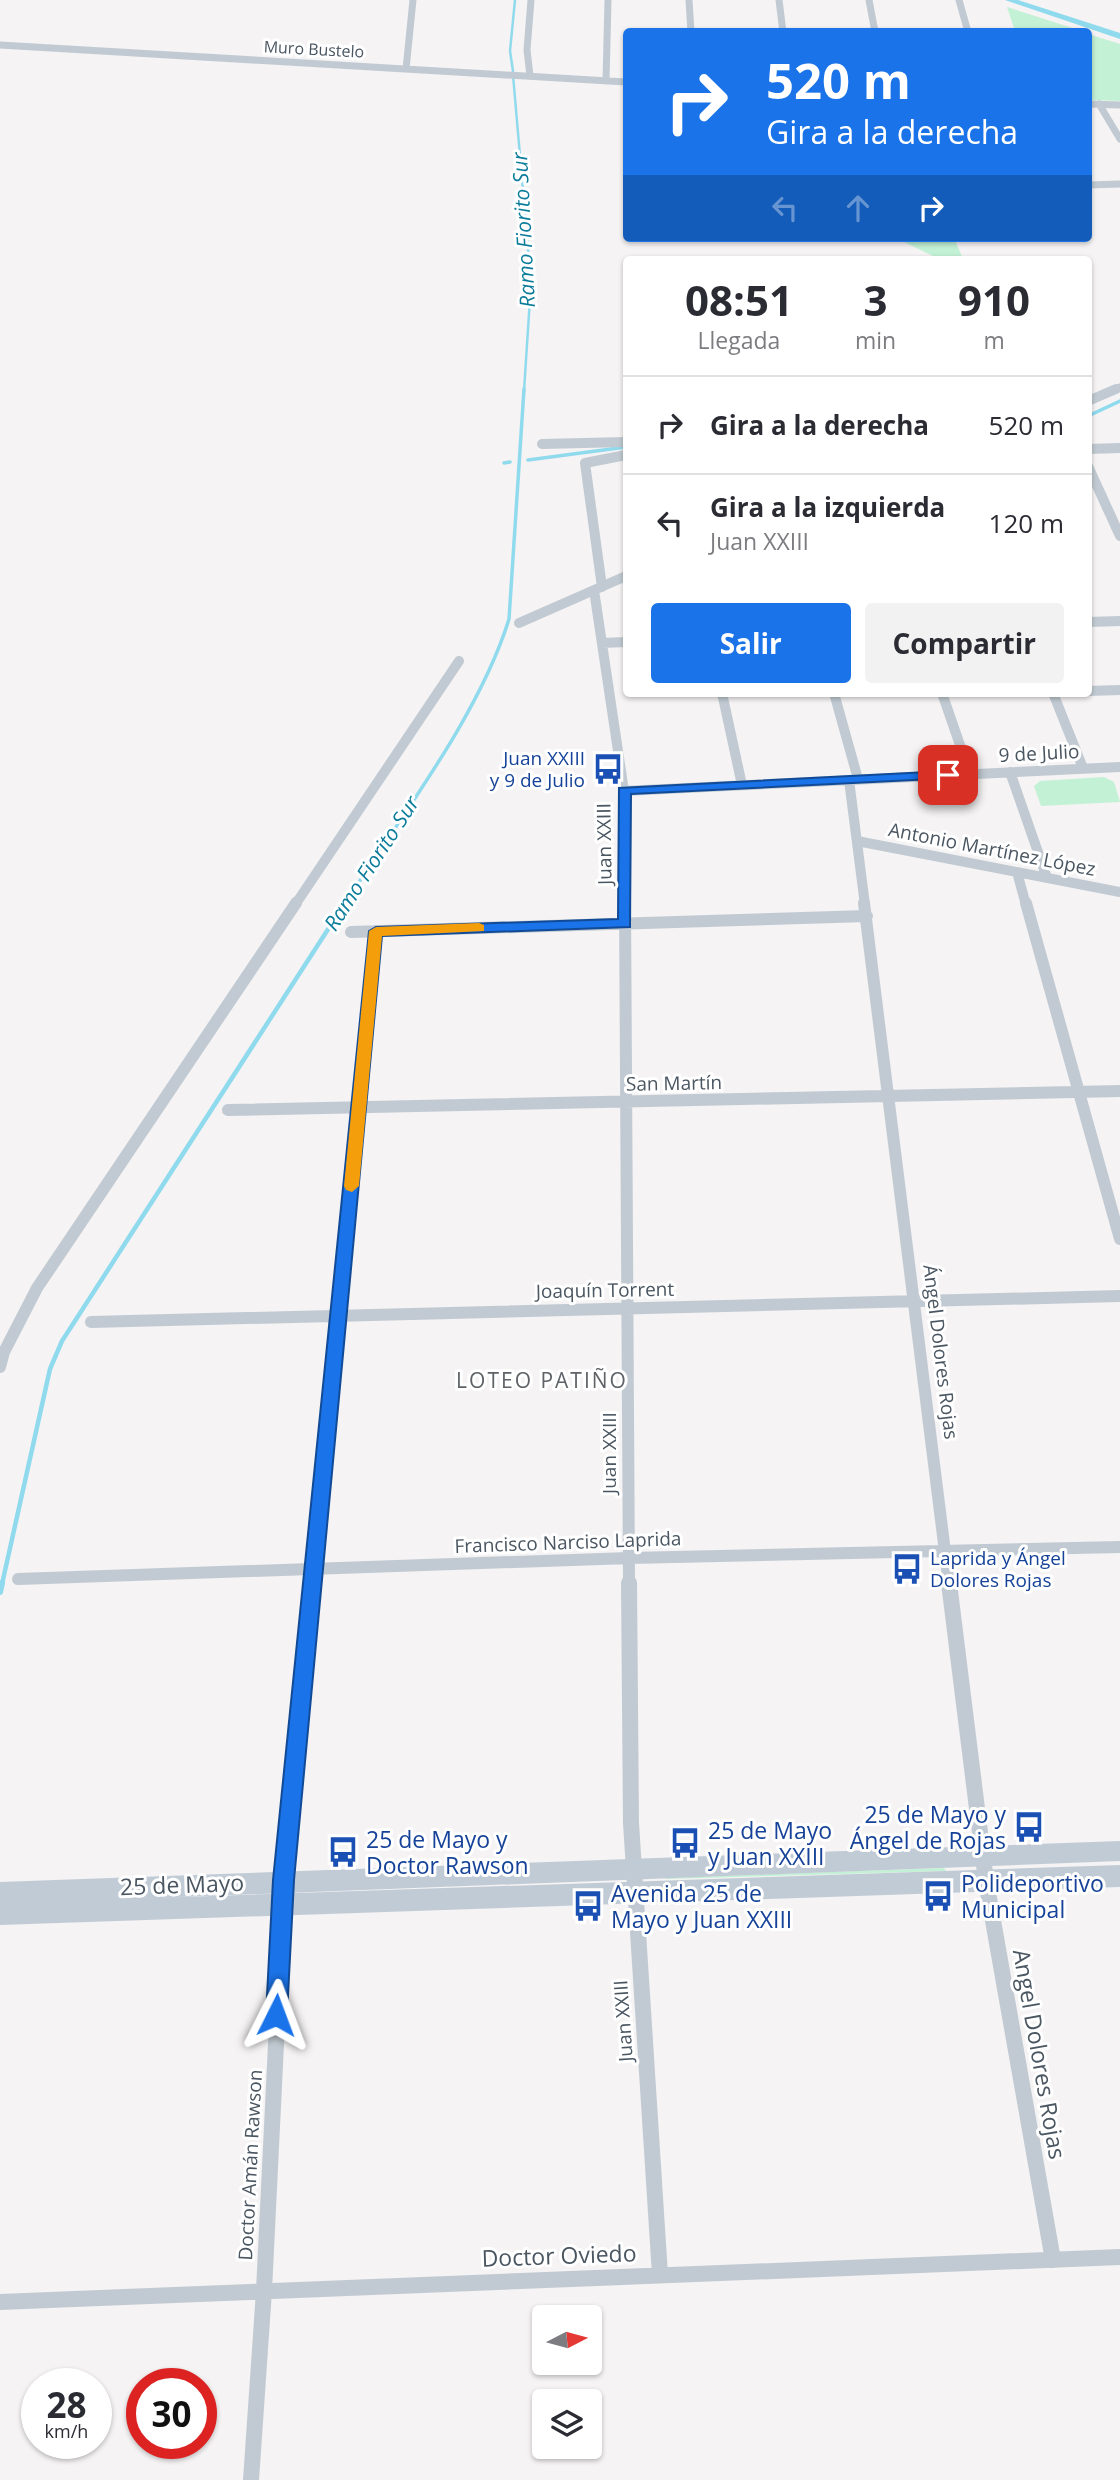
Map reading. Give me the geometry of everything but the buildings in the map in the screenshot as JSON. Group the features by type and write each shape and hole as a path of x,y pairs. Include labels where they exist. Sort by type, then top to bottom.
{"street":[{"path":"406,69 413,0"},
{"path":"530,76 527,50 531,0"},
{"path":"606,81 608,0"},
{"path":"689,0 691,28"},
{"path":"779,0 782,28"},
{"path":"869,0 874,28"},
{"path":"960,0 967,28"},
{"name":"Muro Bustelo","path":"0,45 623,82"},
{"path":"1092,104 1120,104"},
{"path":"1099,104 1120,139"},
{"path":"1092,185 1120,184"},
{"path":"1092,399 1120,387"},
{"path":"542,444 623,442"},
{"path":"1092,449 1120,448"},
{"name":"Juan XXIII","path":"623,456 585,463 601,643 624,790 631,1823 660,2275"},
{"path":"1092,475 1120,536"},
{"path":"519,623 623,577"},
{"path":"1092,622 1120,621"},
{"path":"601,643 623,642"},
{"path":"0,1367 4,1352 37,1288 459,661"},
{"path":"1092,691 1120,690"},
{"path":"723,697 742,785"},
{"path":"835,697 853,779 858,847"},
{"path":"943,697 970,774"},
{"path":"1056,697 1083,768"},
{"name":"9 de Julio","path":"624,790 1120,767"},
{"path":"1010,772 1047,878"},
{"name":"Antonio Martínez López","path":"858,847 1017,872 1120,892"},
{"name":"Ángel Dolores Rojas","path":"858,847 983,1856"},
{"path":"1017,872 1120,1239"},
{"path":"351,932 867,916"},
{"name":"Doctor Amán Rawson","path":"251,2480 264,2291 284,1880 376,931"},
{"name":"San Martín","path":"228,1110 1120,1091"},
{"name":"Joaquín Torrent","path":"91,1322 1120,1296"},
{"name":"Francisco Narciso Laprida","path":"18,1579 630,1558 1120,1547"},
{"name":"25 de Mayo","path":"0,1893 284,1880 1120,1852"},
{"name":"Angel Dolores Rojas","path":"983,1856 1053,2260"},
{"name":"25 de Mayo","path":"0,1914 1120,1876"},
{"name":"Doctor Oviedo","path":"0,2302 1120,2257"}],"green space":[{"path":"1007,7 1073,28 1014,28"},
{"path":"1092,35 1120,44 1120,101 1092,100"},
{"path":"904,242 956,242 962,256 933,256"},
{"path":"1104,777 1114,782 1120,802 1041,806 1034,786 1040,781"},
{"path":"944,1868 946,1871 666,1879 666,1878"}],"waterway":[{"name":"Ramo Fiorito Sur","path":"513,71 510,51 515,0"},
{"path":"1009,0 1120,36"},
{"name":"Ramo Fiorito Sur","path":"513,75 531,283 524,391"},
{"name":"Ramo Fiorito Sur","path":"344,905 458,729 496,656 509,619 524,389"},
{"path":"1092,414 1120,401"},
{"path":"528,460 623,447"},
{"path":"504,463 510,462"},
{"name":"Ramo Fiorito Sur","path":"2,1584 50,1369 62,1341 345,903"},
{"name":"Ramo Fiorito Sur","path":"0,1592 2,1583"}],"slow traffic":[{"path":"352,1186 376,931 479,928"}],"place":[{"name":"Juan XXIII y 9 de Julio","path":"608,769"},
{"name":"Laprida y Ángel Dolores Rojas","path":"907,1569"},
{"name":"25 de Mayo y Ángel de Rojas","path":"1029,1827"},
{"name":"25 de Mayo y Juan XXIII","path":"685,1843"},
{"name":"25 de Mayo y Doctor Rawson","path":"343,1852"},
{"name":"Polideportivo Municipal","path":"938,1896"},
{"name":"Avenida 25 de Mayo y Juan XXIII","path":"588,1906"}],"district":[{"name":"LOTEO PATIÑO","path":"542,1380"}],"route":[{"path":"276,2015 284,1880 376,931 625,924 624,790 948,775"}]}
